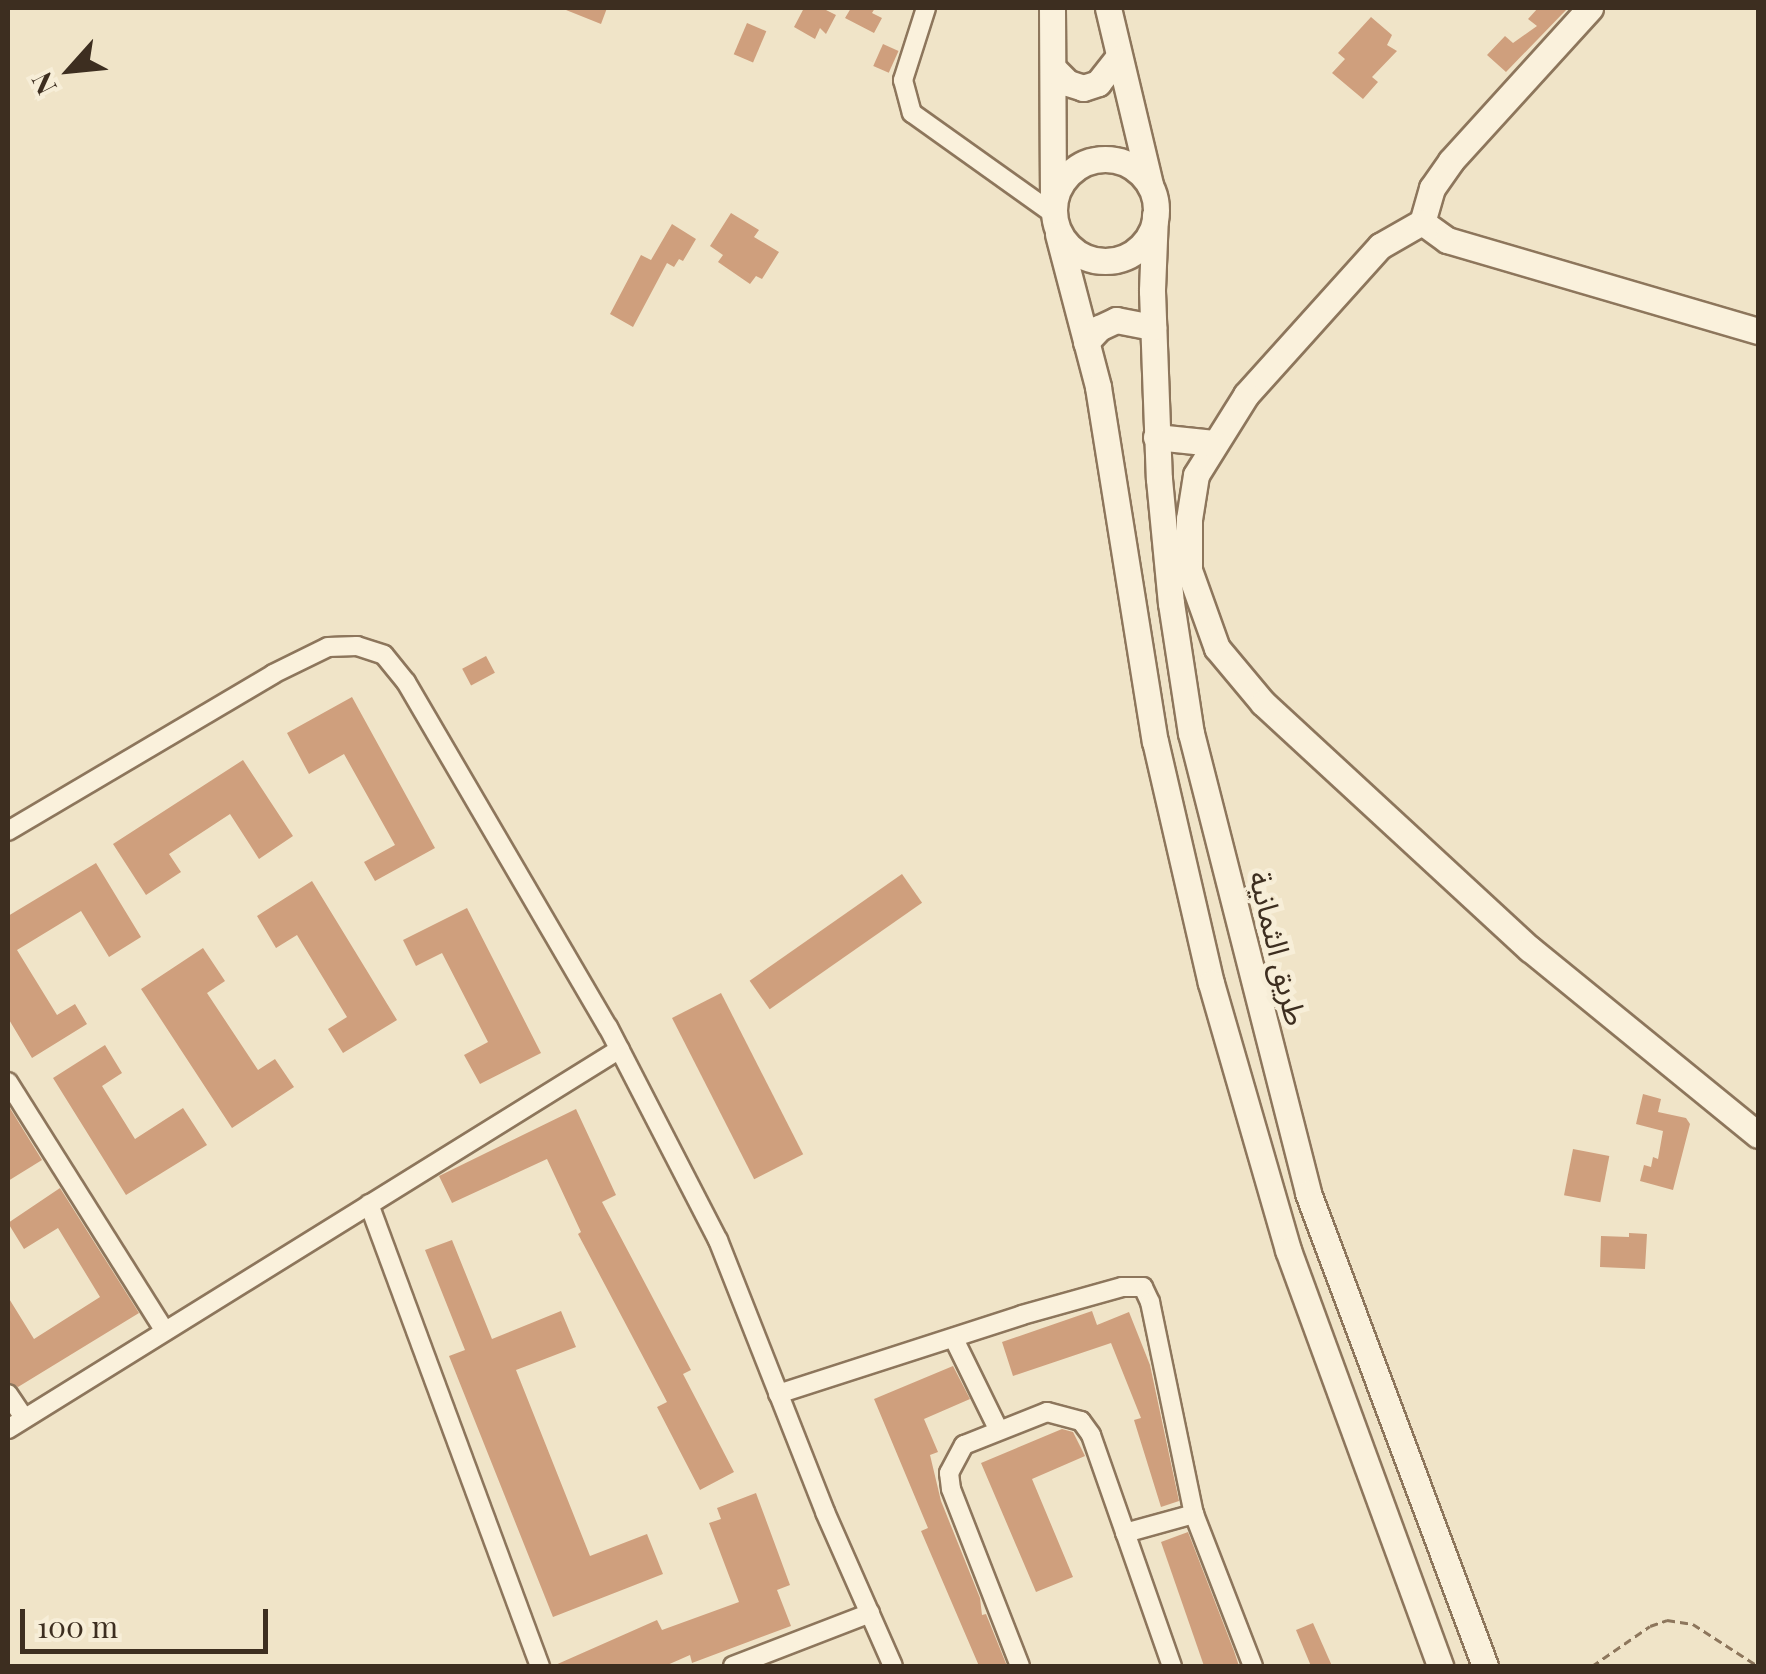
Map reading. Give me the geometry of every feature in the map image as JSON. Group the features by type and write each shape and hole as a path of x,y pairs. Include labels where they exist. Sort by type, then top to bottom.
{"street":[{"path":"926,8 903,80 912,113 1056,218 1072,250 1092,260 1116,260 1146,241 1156,215 1108,8"},
{"path":"1052,8 1056,218 1113,464 1155,740 1211,983 1288,1250 1440,1666"},
{"path":"1590,8 1451,161 1432,188 1422,222 1380,246 1246,395 1196,475 1189,519 1189,570 1206,628 1236,674 1530,949 1758,1135"},
{"path":"1055,70 1068,83 1083,88 1098,83 1117,59"},
{"path":"1056,218 1068,174 1084,163 1102,158 1133,168 1151,188"},
{"name":"طريق الثمانية","path":"1156,215 1156,437 1171,603 1192,734 1304,1179 1485,1666"},
{"path":"1422,222 1446,240 1758,330"},
{"path":"1086,342 1099,328 1116,320 1153,327"},
{"path":"1156,437 1214,444"},
{"path":"8,831 273,674 328,647 357,646 384,655 406,682 620,1050 718,1240 778,1394 893,1666"},
{"path":"8,1394 16,1423 620,1050"},
{"path":"8,1082 164,1331"},
{"path":"369,1204 540,1666"},
{"path":"778,1394 1122,1286 1142,1287 1150,1302 1194,1514 1254,1666"},
{"path":"954,1339 998,1429"},
{"path":"1020,1666 951,1488 950,1473 964,1444 1047,1412 1081,1421 1091,1435 1172,1666"},
{"path":"1126,1533 1194,1514"},
{"path":"733,1666 870,1613"}],"path":[{"path":"1592,1666 1650,1626 1667,1620 1692,1624 1758,1666"}],"building":[{"path":"561,8 607,8 601,24"},
{"path":"804,8 822,8 836,15 826,34 820,28 815,39 794,27"},
{"path":"851,8 875,8 872,13 882,18 874,33 845,18"},
{"path":"1538,8 1568,8 1506,72 1487,55 1505,36 1513,43 1537,26 1528,19"},
{"path":"1371,17 1392,35 1387,45 1397,51 1372,77 1378,82 1363,99 1332,73 1345,59 1338,53"},
{"path":"747,23 766,31 753,63 734,54"},
{"path":"883,44 899,51 889,73 873,66"},
{"path":"731,213 759,230 754,237 779,252 762,279 756,276 750,284 718,262 723,255 710,246"},
{"path":"672,224 696,239 683,261 679,259 674,267 667,263 633,327 610,314 641,255 651,260"},
{"path":"486,656 495,673 471,685 462,669"},
{"path":"352,697 435,848 375,881 364,862 395,845 344,754 309,774 287,733"},
{"path":"243,760 293,836 259,859 230,814 169,854 181,872 146,895 113,844"},
{"path":"96,863 141,937 109,957 81,911 17,950 57,1015 75,1004 87,1024 32,1058 8,1018 8,916"},
{"path":"902,874 922,903 770,1009 750,981"},
{"path":"312,881 397,1020 343,1053 328,1029 347,1017 297,935 276,948 257,916"},
{"path":"467,908 541,1053 480,1084 464,1055 488,1042 442,953 416,966 403,940"},
{"path":"203,948 225,981 207,993 258,1070 275,1059 294,1087 232,1128 141,989"},
{"path":"721,993 803,1154 754,1179 672,1018"},
{"path":"105,1045 122,1073 102,1086 135,1139 183,1108 207,1145 126,1195 53,1078"},
{"path":"1643,1094 1661,1099 1658,1112 1686,1118 1690,1124 1673,1190 1640,1181 1644,1165 1651,1167 1653,1157 1658,1159 1663,1131 1636,1124"},
{"path":"8,1105 42,1160 8,1181"},
{"path":"576,1109 616,1195 602,1202 691,1370 683,1374 734,1472 700,1490 657,1407 667,1402 578,1234 581,1232 547,1159 452,1203 439,1176"},
{"path":"1573,1149 1609,1156 1600,1202 1564,1195"},
{"path":"60,1188 139,1313 18,1387 8,1382 8,1297 34,1339 100,1297 58,1228 24,1249 8,1223"},
{"path":"1629,1233 1647,1234 1645,1269 1600,1267 1601,1236 1629,1237"},
{"path":"452,1240 492,1339 561,1311 576,1347 516,1370 590,1556 647,1534 663,1574 553,1617 449,1356 465,1350 425,1250"},
{"path":"1092,1311 1097,1325 1129,1312 1150,1365 1179,1501 1161,1507 1134,1420 1141,1418 1111,1343 1013,1376 1002,1342"},
{"path":"953,1366 970,1399 924,1419 938,1452 930,1455 941,1501 980,1598 982,1615 986,1614 1007,1666 979,1666 921,1531 928,1528 874,1399"},
{"path":"1062,1429 1073,1432 1085,1456 1032,1479 1073,1577 1036,1592 981,1463"},
{"path":"756,1493 790,1585 777,1590 791,1626 692,1663 690,1655 665,1666 553,1666 657,1620 662,1630 739,1602 709,1523 721,1519 717,1508"},
{"path":"1188,1532 1239,1666 1204,1666 1161,1542"},
{"path":"1313,1623 1332,1666 1311,1666 1296,1630"}]}
